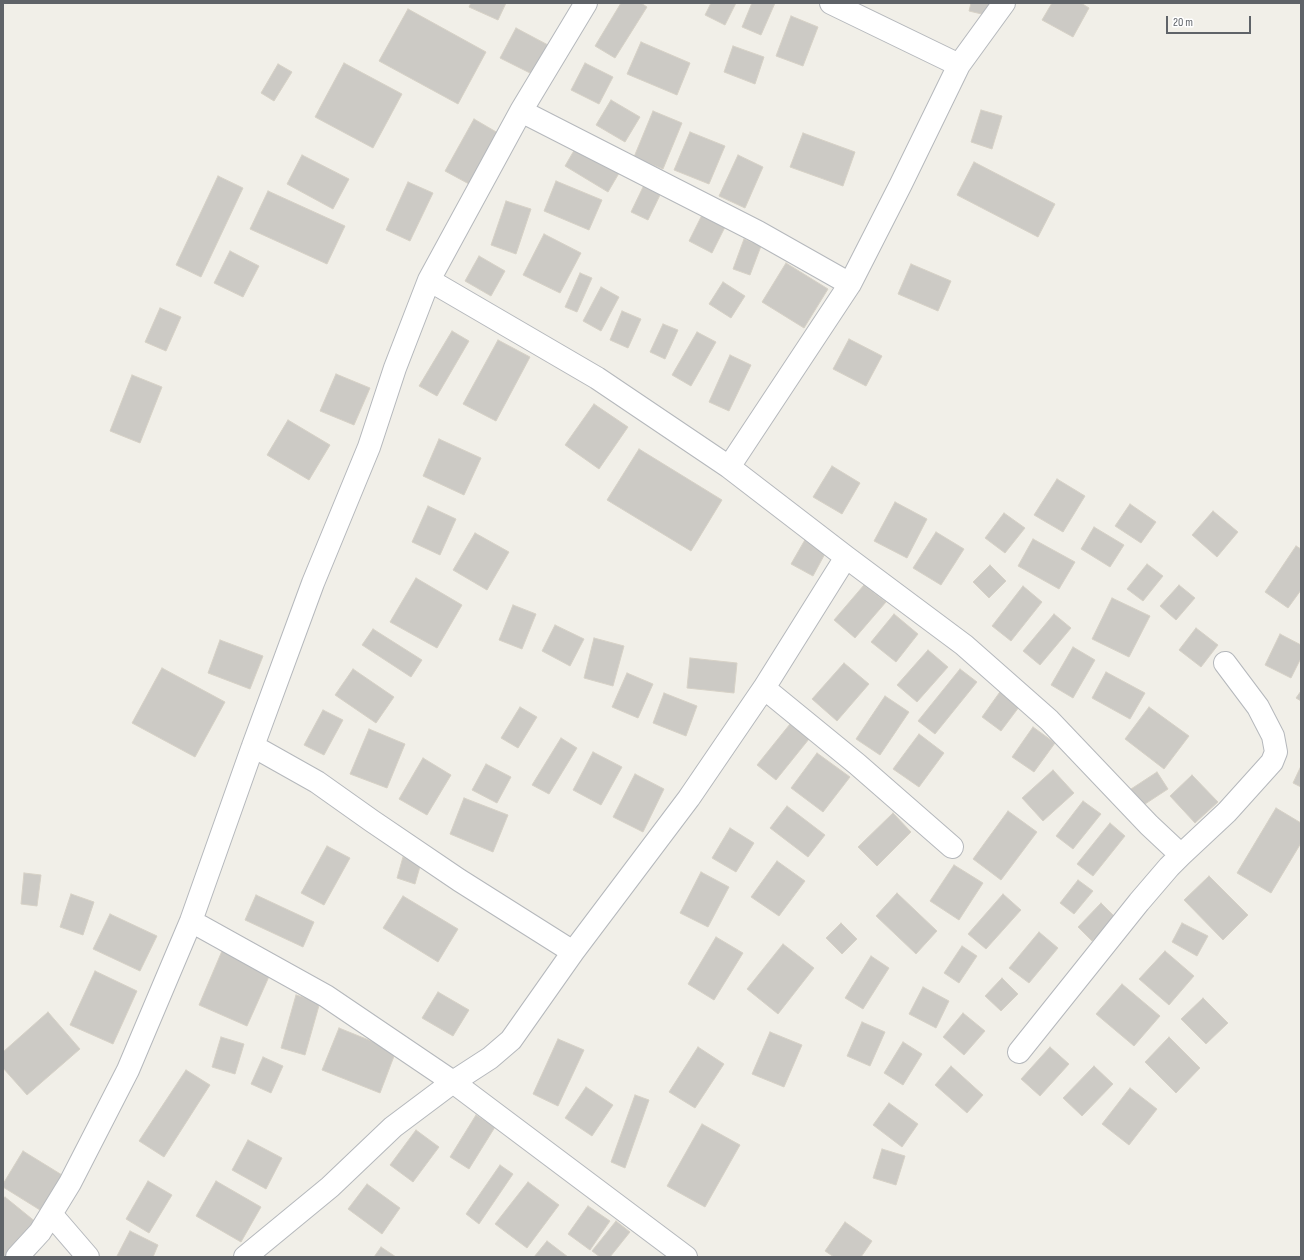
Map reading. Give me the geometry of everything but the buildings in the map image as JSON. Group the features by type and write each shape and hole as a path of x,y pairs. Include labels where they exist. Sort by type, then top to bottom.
{"street":[{"path":"17,1257 40,1232 70,1183 128,1070 191,921 313,582 369,447 395,368 429,280 521,111 586,3"},
{"path":"831,3 959,65"},
{"path":"729,467 850,284 959,65 1004,3"},
{"path":"521,111 758,232 850,284"},
{"path":"429,280 597,378 729,467 964,645 1043,715 1149,825 1181,855"},
{"path":"245,1257 330,1187 393,1127 453,1082 490,1058 511,1040 573,952 690,798 764,688 846,557"},
{"path":"1019,1052 1139,902 1169,867 1227,812 1272,762 1276,752 1273,736 1258,707 1225,663"},
{"path":"764,688 857,764 952,847"},
{"path":"253,746 317,782 459,880 573,952"},
{"path":"191,921 326,996 453,1082 686,1257"},
{"path":"51,1214 88,1257"}]}
